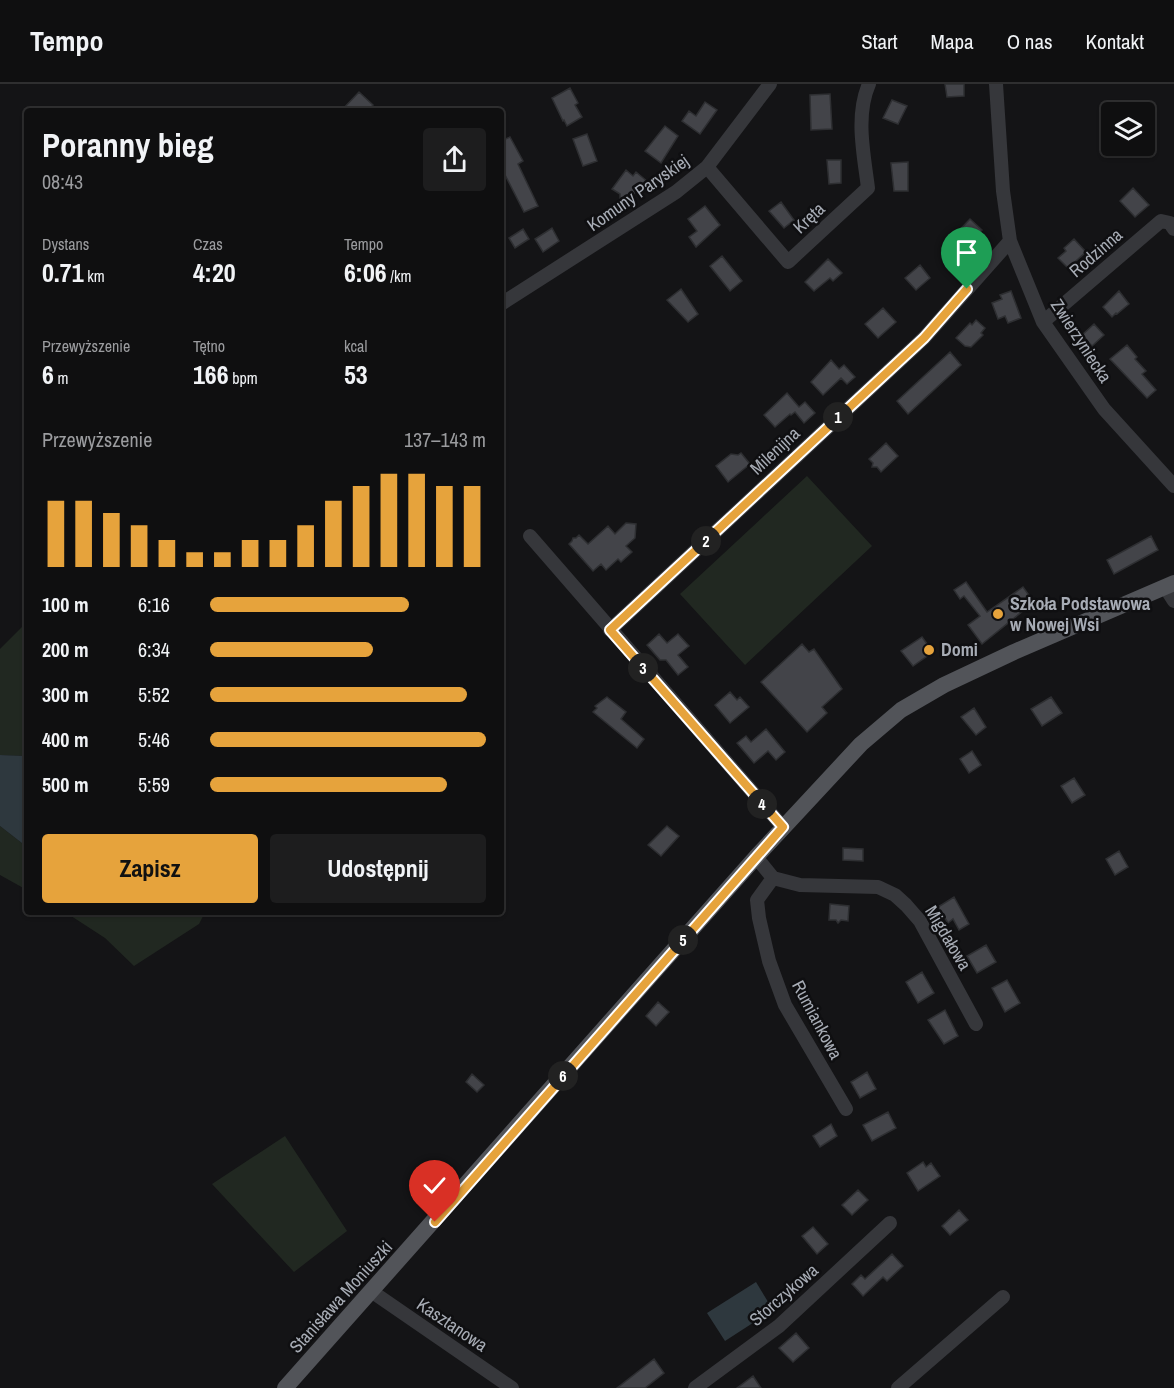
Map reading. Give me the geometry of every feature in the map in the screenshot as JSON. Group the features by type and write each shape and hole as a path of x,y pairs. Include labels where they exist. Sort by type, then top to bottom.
{"main road":[{"name":"Stanisława Moniuszki","path":"285,1388 756,857 861,744 901,710 944,685 1004,656 1171,590"}],"street":[{"name":"Komuny Paryskiej","path":"504,302 676,192 706,167 770,84"},
{"name":"Kręta","path":"706,167 788,262 868,188 862,138 863,99 870,84"},
{"name":"Zwierzyniecka","path":"996,84 1010,241 1043,322 1104,409 1174,486"},
{"name":"Rodzinna","path":"1043,322 1161,221 1170,224 1174,229"},
{"name":"Milenijna","path":"610,630 924,338 1010,241"},
{"path":"530,536 783,827"},
{"path":"756,857 773,878"},
{"name":"Migdałowa","path":"773,878 800,885 878,887 895,895 920,921 976,1024"},
{"name":"Rumiankowa","path":"773,878 757,900 769,961 785,1005 846,1109"},
{"name":"Storczykowa","path":"695,1388 779,1326 890,1223"},
{"name":"Kasztanowa","path":"371,1291 512,1388"},
{"path":"898,1388 1003,1297"}],"shaded area":[{"path":"807,476 872,546 745,665 680,594"},
{"path":"24,625 24,756 0,755 0,649"},
{"path":"0,755 24,756 24,845 0,826"},
{"path":"0,826 24,845 24,888 0,875"},
{"path":"70,915 204,915 199,924 134,966 105,938"},
{"path":"285,1136 347,1231 294,1272 212,1184"},
{"path":"756,1282 773,1310 725,1341 707,1313"}],"building":[{"path":"945,84 964,84 964,96 947,97"},
{"path":"570,88 578,103 575,105 582,117 567,126 552,98"},
{"path":"359,92 373,105 370,108 344,108"},
{"path":"830,94 832,129 811,130 810,95"},
{"path":"892,100 907,106 898,124 883,118"},
{"path":"705,102 717,110 700,134 682,121 689,111 696,116"},
{"path":"665,126 678,136 661,163 645,151"},
{"path":"587,134 597,161 583,166 573,139"},
{"path":"510,137 523,161 518,164 538,206 524,212 504,173 504,140"},
{"path":"827,160 841,160 841,183 829,184"},
{"path":"908,162 908,191 894,191 891,163"},
{"path":"626,170 633,176 636,172 648,182 641,191 638,189 628,201 620,198 620,194 612,189"},
{"path":"1133,188 1149,205 1135,217 1120,201"},
{"path":"781,202 794,220 784,228 769,211"},
{"path":"705,206 720,225 696,247 689,237 697,231 688,219"},
{"path":"970,219 982,230 960,256 956,252 951,252 951,247 947,243"},
{"path":"552,228 559,241 543,252 535,239"},
{"path":"523,229 529,239 515,248 509,238"},
{"path":"1074,239 1086,252 1068,268 1058,258 1066,251 1064,248"},
{"path":"722,256 742,281 730,291 710,266"},
{"path":"828,259 842,273 833,281 830,278 814,291 805,282"},
{"path":"920,265 930,278 916,290 905,278"},
{"path":"681,289 698,314 688,322 667,300"},
{"path":"1011,291 1021,318 1008,323 1005,316 998,319 992,303 1002,299 1000,295"},
{"path":"1119,291 1129,304 1112,317 1103,307"},
{"path":"883,308 896,322 878,338 865,324"},
{"path":"976,320 985,328 981,333 983,335 971,347 965,346 956,338"},
{"path":"1094,324 1104,335 1092,346 1082,335"},
{"path":"1127,345 1137,357 1135,359 1146,371 1142,374 1156,390 1147,398 1110,359"},
{"path":"950,352 961,365 908,414 897,401"},
{"path":"831,360 839,369 844,365 855,377 847,384 841,378 823,395 811,382"},
{"path":"787,393 799,407 805,402 815,413 804,423 795,412 775,427 764,415"},
{"path":"886,443 898,456 881,472 877,467 872,467 873,463 869,459"},
{"path":"741,453 750,464 728,482 716,466 731,454"},
{"path":"626,523 636,524 635,538 626,546 632,552 621,562 618,559 606,570 601,564 593,571 569,544 579,535 588,544 608,526 615,534"},
{"path":"1151,536 1158,550 1114,574 1107,560"},
{"name":"Szkoła Podstawowa w Nowej Wsi","path":"966,582 987,612 1023,587 1034,602 982,644 968,625 980,616 964,596 960,599 954,590"},
{"path":"659,634 667,643 678,634 689,646 678,655 688,667 678,675 666,660 660,660 647,645"},
{"path":"922,637 933,652 913,666 901,651"},
{"path":"802,644 809,652 814,649 842,689 822,707 827,713 807,732 761,682"},
{"path":"730,692 737,700 740,697 749,707 730,723 715,705"},
{"path":"607,697 626,712 621,719 644,739 637,748 593,712 597,708 595,706"},
{"path":"1051,697 1062,713 1042,726 1031,709"},
{"path":"974,708 986,727 976,735 961,717"},
{"path":"766,729 785,752 776,760 768,751 754,763 737,743 746,736 751,742"},
{"path":"972,751 981,765 969,773 960,759"},
{"path":"1074,778 1085,795 1072,803 1061,786"},
{"path":"667,826 679,836 661,856 648,845"},
{"path":"843,848 863,849 863,861 843,860"},
{"path":"1119,851 1128,867 1115,875 1106,859"},
{"path":"954,897 969,924 959,930 953,919 948,923 938,907"},
{"path":"830,904 849,906 848,921 841,920 838,923 836,920 829,920"},
{"path":"986,945 996,962 977,973 967,956"},
{"path":"922,972 934,993 918,1003 906,982"},
{"path":"1007,980 1020,1003 1005,1012 992,988"},
{"path":"658,1002 669,1012 656,1026 646,1016"},
{"path":"945,1010 958,1036 944,1044 928,1020"},
{"path":"867,1072 876,1089 860,1098 851,1082"},
{"path":"472,1074 484,1085 477,1092 466,1082"},
{"path":"888,1112 896,1128 872,1141 863,1125"},
{"path":"831,1124 837,1136 820,1147 813,1136"},
{"path":"923,1162 926,1167 931,1163 940,1176 918,1191 907,1173"},
{"path":"858,1190 868,1200 852,1215 842,1205"},
{"path":"959,1210 968,1220 950,1235 942,1226"},
{"path":"813,1227 828,1244 817,1254 802,1236"},
{"path":"892,1254 903,1266 887,1281 883,1277 863,1296 852,1284 861,1275 865,1279"},
{"path":"796,1333 809,1348 793,1362 779,1348"},
{"path":"654,1359 664,1373 645,1388 617,1388"},
{"path":"753,1376 761,1388 737,1388"}],"place":[{"name":"Szkoła Podstawowa w Nowej Wsi","path":"998,614"},
{"name":"Domi","path":"929,650"}],"route":[{"path":"435,1222 783,827 610,630 924,338 967,289"}]}
